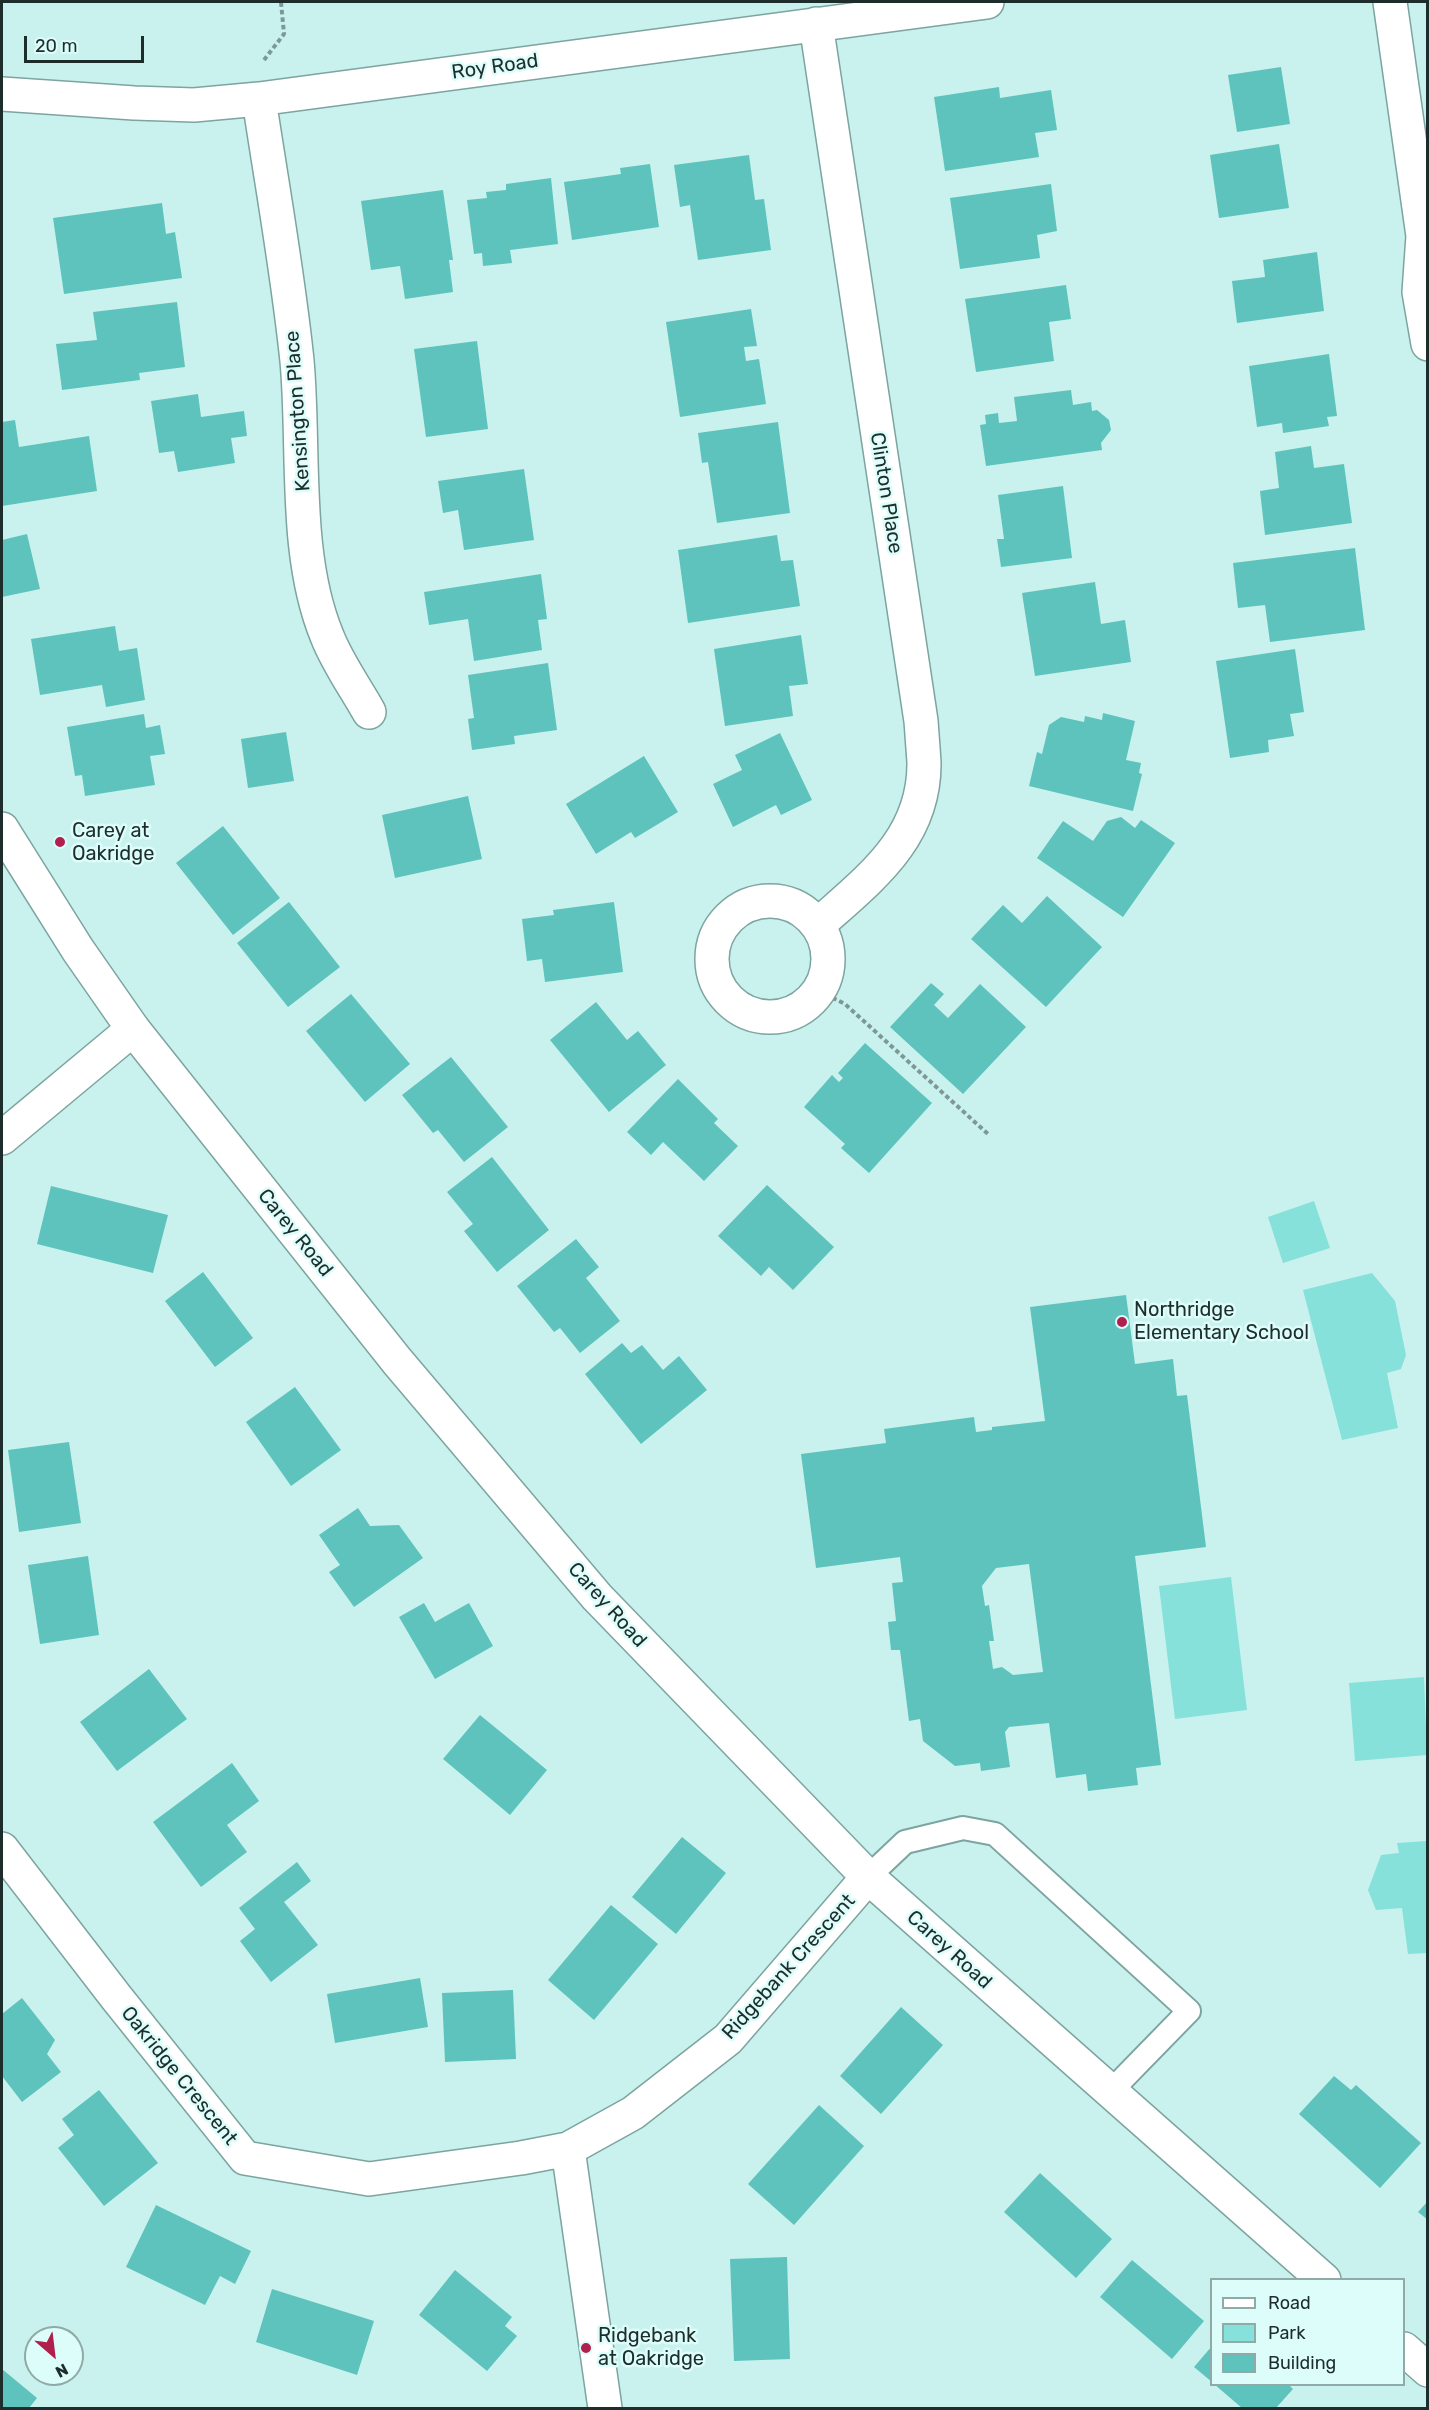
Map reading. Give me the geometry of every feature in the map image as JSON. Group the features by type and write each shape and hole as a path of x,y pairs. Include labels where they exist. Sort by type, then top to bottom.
{"street":[{"name":"Roy Road","path":"2,93 194,105 259,99 987,2"},
{"path":"1390,2 1423,236 1419,292 1428,344"},
{"name":"Clinton Place","path":"816,24 921,721 924,764 919,799 904,838 875,874 818,925"},
{"name":"Kensington Place","path":"259,99 294,330 299,381 306,540 312,590 327,637 369,711"},
{"name":"Carey Road","path":"2,829 78,950 132,1029 397,1361 597,1597 868,1877 1322,2278"},
{"path":"757,901 780,901 802,910 818,925 827,946 827,970 819,991 803,1007 782,1016 759,1017 738,1008 721,992 712,971 712,948 720,927 737,911 757,901"},
{"path":"2,1138 132,1029"},
{"name":"Oakridge Crescent","path":"2,1849 116,1997 245,2158 369,2179 521,2158 568,2149"},
{"name":"Ridgebank Crescent","path":"568,2149 633,2113 728,2039 868,1877"},
{"path":"568,2149 605,2409"},
{"path":"1405,2350 1428,2370"}],"lane":[{"path":"868,1877 905,1842 963,1828 995,1834 1199,2007 1110,2092"}],"path":[{"path":"259,99 254,73 284,34 281,2"},
{"path":"819,991 845,1004 988,1134"}],"green space":[{"path":"1314,1201 1330,1248 1283,1263 1268,1217"},
{"path":"1372,1273 1395,1301 1406,1355 1401,1369 1387,1373 1398,1428 1342,1440 1303,1290"},
{"path":"1231,1577 1247,1710 1175,1719 1159,1586"},
{"path":"1424,1677 1427,1755 1355,1761 1349,1683"},
{"path":"1427,1841 1427,1953 1408,1954 1402,1908 1376,1910 1368,1890 1381,1855 1399,1853 1397,1843"}],"building":[{"path":"1281,67 1290,124 1237,132 1228,75"},
{"path":"999,87 1000,98 1051,90 1057,130 1035,133 1039,157 945,171 934,97"},
{"path":"1279,144 1289,208 1219,218 1210,155"},
{"path":"749,155 755,200 764,199 771,250 698,260 690,205 680,207 674,165"},
{"path":"650,164 659,227 572,240 564,182 621,174 620,168"},
{"path":"551,178 558,244 510,250 512,263 483,266 482,253 474,254 467,200 487,198 486,192 506,190 506,184"},
{"path":"1051,184 1057,231 1037,235 1040,258 960,269 950,198"},
{"path":"443,190 453,260 449,260 453,292 405,299 400,266 371,270 361,201"},
{"path":"162,203 166,234 175,232 182,278 64,294 53,218"},
{"path":"1317,252 1324,311 1237,323 1232,281 1265,277 1263,260"},
{"path":"1066,285 1071,319 1049,322 1054,361 976,372 965,299"},
{"path":"177,302 185,367 139,373 140,380 62,390 56,344 97,340 93,312"},
{"path":"751,309 757,346 744,347 746,361 759,359 766,404 680,417 666,322"},
{"path":"477,341 488,429 426,437 414,349"},
{"path":"1329,354 1337,416 1327,417 1329,426 1283,433 1282,423 1257,427 1249,366"},
{"path":"1071,390 1073,405 1091,402 1092,411 1097,410 1109,420 1111,430 1101,443 1102,450 986,466 980,425 986,424 985,415 998,413 999,423 1017,421 1014,397"},
{"path":"198,394 201,417 244,411 247,436 231,438 235,463 178,472 174,451 159,453 151,401"},
{"path":"15,420 19,447 89,436 97,491 2,506 2,422"},
{"path":"778,422 790,513 717,523 708,462 702,463 698,433"},
{"path":"1311,446 1314,468 1344,464 1352,523 1265,535 1260,491 1279,488 1275,452"},
{"path":"524,469 534,540 464,550 458,510 443,513 438,481"},
{"path":"1063,486 1072,558 1001,567 997,539 1004,539 998,495"},
{"path":"27,534 40,589 2,597 2,540"},
{"path":"777,535 781,561 793,560 800,606 688,623 678,550"},
{"path":"1355,548 1365,630 1270,642 1265,605 1238,608 1233,563"},
{"path":"541,574 547,619 538,620 542,650 474,661 468,619 429,625 424,592"},
{"path":"1095,582 1101,624 1125,620 1131,662 1035,676 1022,593"},
{"path":"115,626 119,651 137,648 145,700 106,707 102,685 40,695 31,639"},
{"path":"801,635 808,684 789,686 793,716 725,726 714,649"},
{"path":"1295,649 1304,712 1290,714 1294,736 1268,740 1269,752 1230,758 1216,661"},
{"path":"548,663 557,730 514,736 515,744 472,750 468,719 474,718 468,675"},
{"path":"1103,713 1135,721 1126,760 1141,763 1139,773 1142,774 1133,811 1029,786 1037,752 1042,754 1049,725 1061,717 1084,722 1085,716 1102,720"},
{"path":"144,714 146,728 160,725 165,754 150,756 155,785 85,796 82,775 75,776 67,727"},
{"path":"286,732 294,781 248,788 241,739"},
{"path":"780,733 812,800 781,815 776,805 733,827 713,784 742,770 735,755"},
{"path":"644,756 678,812 635,838 631,832 596,854 566,804"},
{"path":"468,796 482,859 395,878 382,815"},
{"path":"1121,817 1135,828 1141,820 1175,843 1123,917 1037,858 1063,821 1093,841 1107,821"},
{"path":"223,826 280,898 233,935 176,863"},
{"path":"1047,896 1102,947 1046,1007 971,939 1003,905 1022,923"},
{"path":"289,902 340,967 288,1007 237,943"},
{"path":"614,902 623,972 545,982 542,959 527,961 522,919 554,915 553,910"},
{"path":"931,983 944,994 934,1005 948,1018 980,984 1026,1027 963,1094 890,1027"},
{"path":"351,994 410,1064 365,1102 306,1031"},
{"path":"596,1002 627,1040 638,1031 666,1065 609,1112 550,1040"},
{"path":"865,1043 932,1103 869,1173 841,1148 845,1144 804,1107 832,1075 839,1082 843,1078 838,1073"},
{"path":"451,1057 508,1127 464,1162 438,1130 433,1133 402,1095"},
{"path":"678,1079 718,1119 714,1123 738,1146 704,1181 663,1142 651,1155 627,1132"},
{"path":"492,1157 549,1230 497,1272 464,1231 473,1224 447,1192"},
{"path":"767,1185 834,1247 793,1290 769,1267 761,1276 718,1236"},
{"path":"51,1186 168,1215 153,1273 37,1244"},
{"path":"576,1239 599,1267 586,1278 620,1321 580,1353 560,1328 554,1332 517,1286"},
{"path":"203,1272 253,1338 215,1367 165,1301"},
{"path":"1126,1295 1135,1364 1173,1359 1177,1396 1187,1395 1206,1547 1135,1556 1161,1765 1136,1768 1138,1785 1088,1791 1086,1774 1056,1778 1049,1723 1009,1727 1005,1732 1010,1767 981,1771 980,1763 955,1766 923,1741 920,1719 909,1721 900,1650 891,1650 888,1622 896,1621 892,1583 903,1582 900,1557 816,1568 801,1454 886,1443 884,1429 974,1417 976,1432 992,1430 992,1427 1045,1421 1030,1307","holes":["1029,1564 1043,1672 1013,1675 1002,1667 993,1669 989,1641 994,1641 989,1605 985,1606 982,1586 996,1568"]},
{"path":"622,1343 631,1353 642,1345 663,1370 679,1356 707,1390 641,1444 585,1374"},
{"path":"295,1387 341,1450 291,1486 246,1422"},
{"path":"69,1442 81,1523 19,1532 8,1450"},
{"path":"358,1508 370,1526 399,1525 423,1558 354,1607 329,1572 340,1565 319,1535"},
{"path":"88,1556 99,1635 40,1644 28,1565"},
{"path":"424,1603 435,1622 469,1603 493,1646 435,1679 399,1617"},
{"path":"149,1669 187,1719 117,1771 80,1722"},
{"path":"480,1715 547,1770 510,1815 443,1759"},
{"path":"232,1763 259,1801 227,1825 247,1852 201,1887 153,1822"},
{"path":"682,1837 726,1873 676,1934 632,1897"},
{"path":"297,1862 311,1881 284,1902 318,1945 271,1982 240,1941 255,1929 239,1908"},
{"path":"611,1905 658,1944 594,2020 548,1980"},
{"path":"420,1978 428,2027 335,2043 327,1994"},
{"path":"513,1990 516,2059 445,2062 442,1993"},
{"path":"22,1998 55,2040 47,2054 61,2072 22,2102 2,2076 2,2014"},
{"path":"901,2007 943,2045 881,2114 840,2076"},
{"path":"1334,2076 1351,2090 1356,2085 1421,2143 1380,2188 1299,2114"},
{"path":"99,2090 158,2163 104,2206 58,2148 74,2135 62,2119"},
{"path":"819,2105 864,2146 794,2225 748,2184"},
{"path":"1040,2173 1112,2239 1076,2278 1004,2212"},
{"path":"1428,2201 1428,2220 1418,2212"},
{"path":"156,2205 251,2251 235,2284 220,2276 205,2305 126,2267"},
{"path":"787,2257 790,2359 734,2361 730,2259"},
{"path":"1132,2260 1204,2321 1172,2359 1100,2297"},
{"path":"455,2270 512,2317 505,2326 517,2336 487,2371 419,2315"},
{"path":"272,2289 374,2321 357,2375 256,2342"},
{"path":"1210,2348 1210,2380 1194,2367"},
{"path":"2,2369 37,2398 29,2408 2,2408"},
{"path":"1216,2386 1290,2386 1293,2389 1276,2408 1242,2408"}],"place":[{"name":"Carey at Oakridge","path":"60,842"},
{"name":"Northridge Elementary School","path":"1122,1322"},
{"name":"Ridgebank at Oakridge","path":"586,2348"}]}
